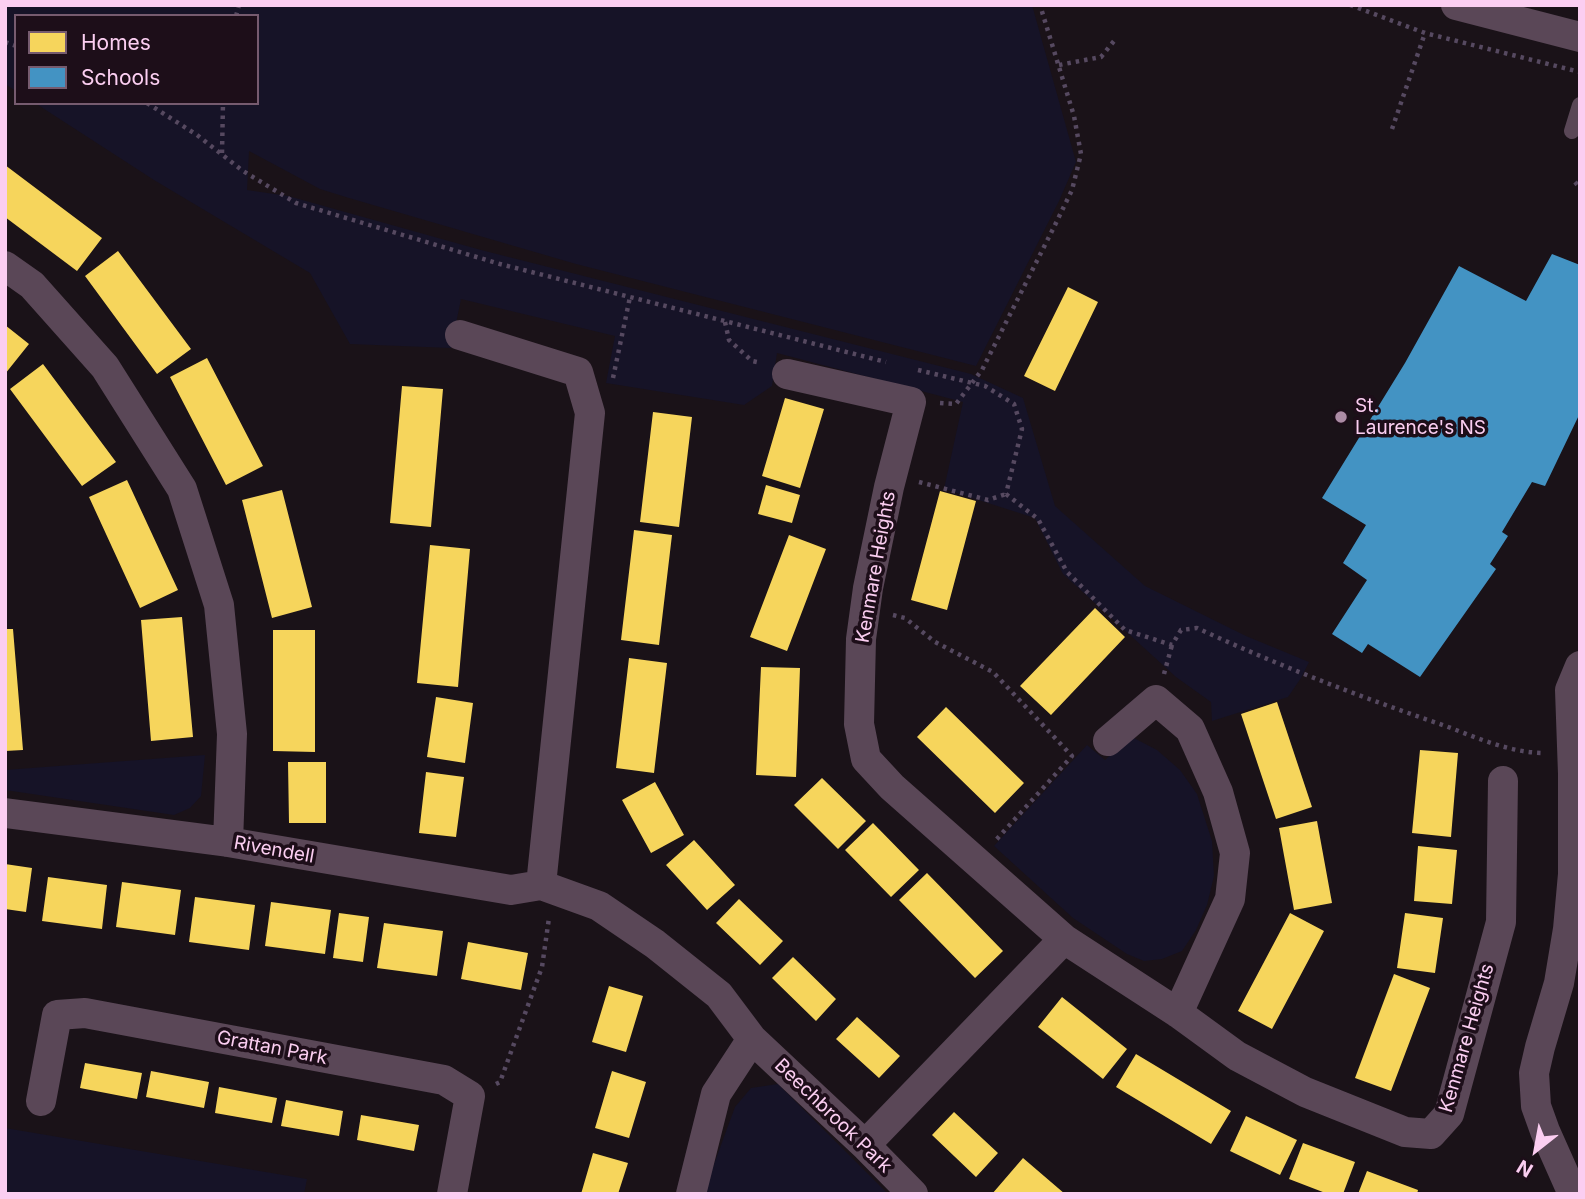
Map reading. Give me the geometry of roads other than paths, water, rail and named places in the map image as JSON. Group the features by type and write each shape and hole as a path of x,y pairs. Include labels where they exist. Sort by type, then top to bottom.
{"street":[{"path":"1456,5 1580,37"},
{"path":"5,266 32,285 105,367 182,489 219,605 232,734 228,842"},
{"path":"460,335 578,372 590,413 547,887"},
{"name":"Kenmare Heights","path":"776,369 911,402 892,475 865,607 861,639 859,724 866,759 892,787 1064,939 1178,1013 1237,1056 1305,1092 1405,1132 1431,1134 1449,1114 1501,922 1503,781"},
{"path":"1573,1194 1536,1106 1534,1073 1559,983 1568,929 1573,874 1570,690 1580,666"},
{"path":"1108,741 1156,700 1190,729 1218,792 1235,853 1230,899 1178,1013"},
{"name":"Rivendell","path":"5,813 228,842 511,890 547,887"},
{"name":"Beechbrook Park","path":"547,887 599,906 655,944 719,995 752,1039 913,1194"},
{"path":"865,1145 1064,939"},
{"name":"Grattan Park","path":"41,1101 57,1015 85,1013 444,1080 470,1096 452,1194"},
{"path":"691,1194 716,1094 752,1039"}],"lane":[{"path":"1572,131 1580,105"}],"place":[{"name":"St. Laurence's NS","path":"1341,417"}]}
